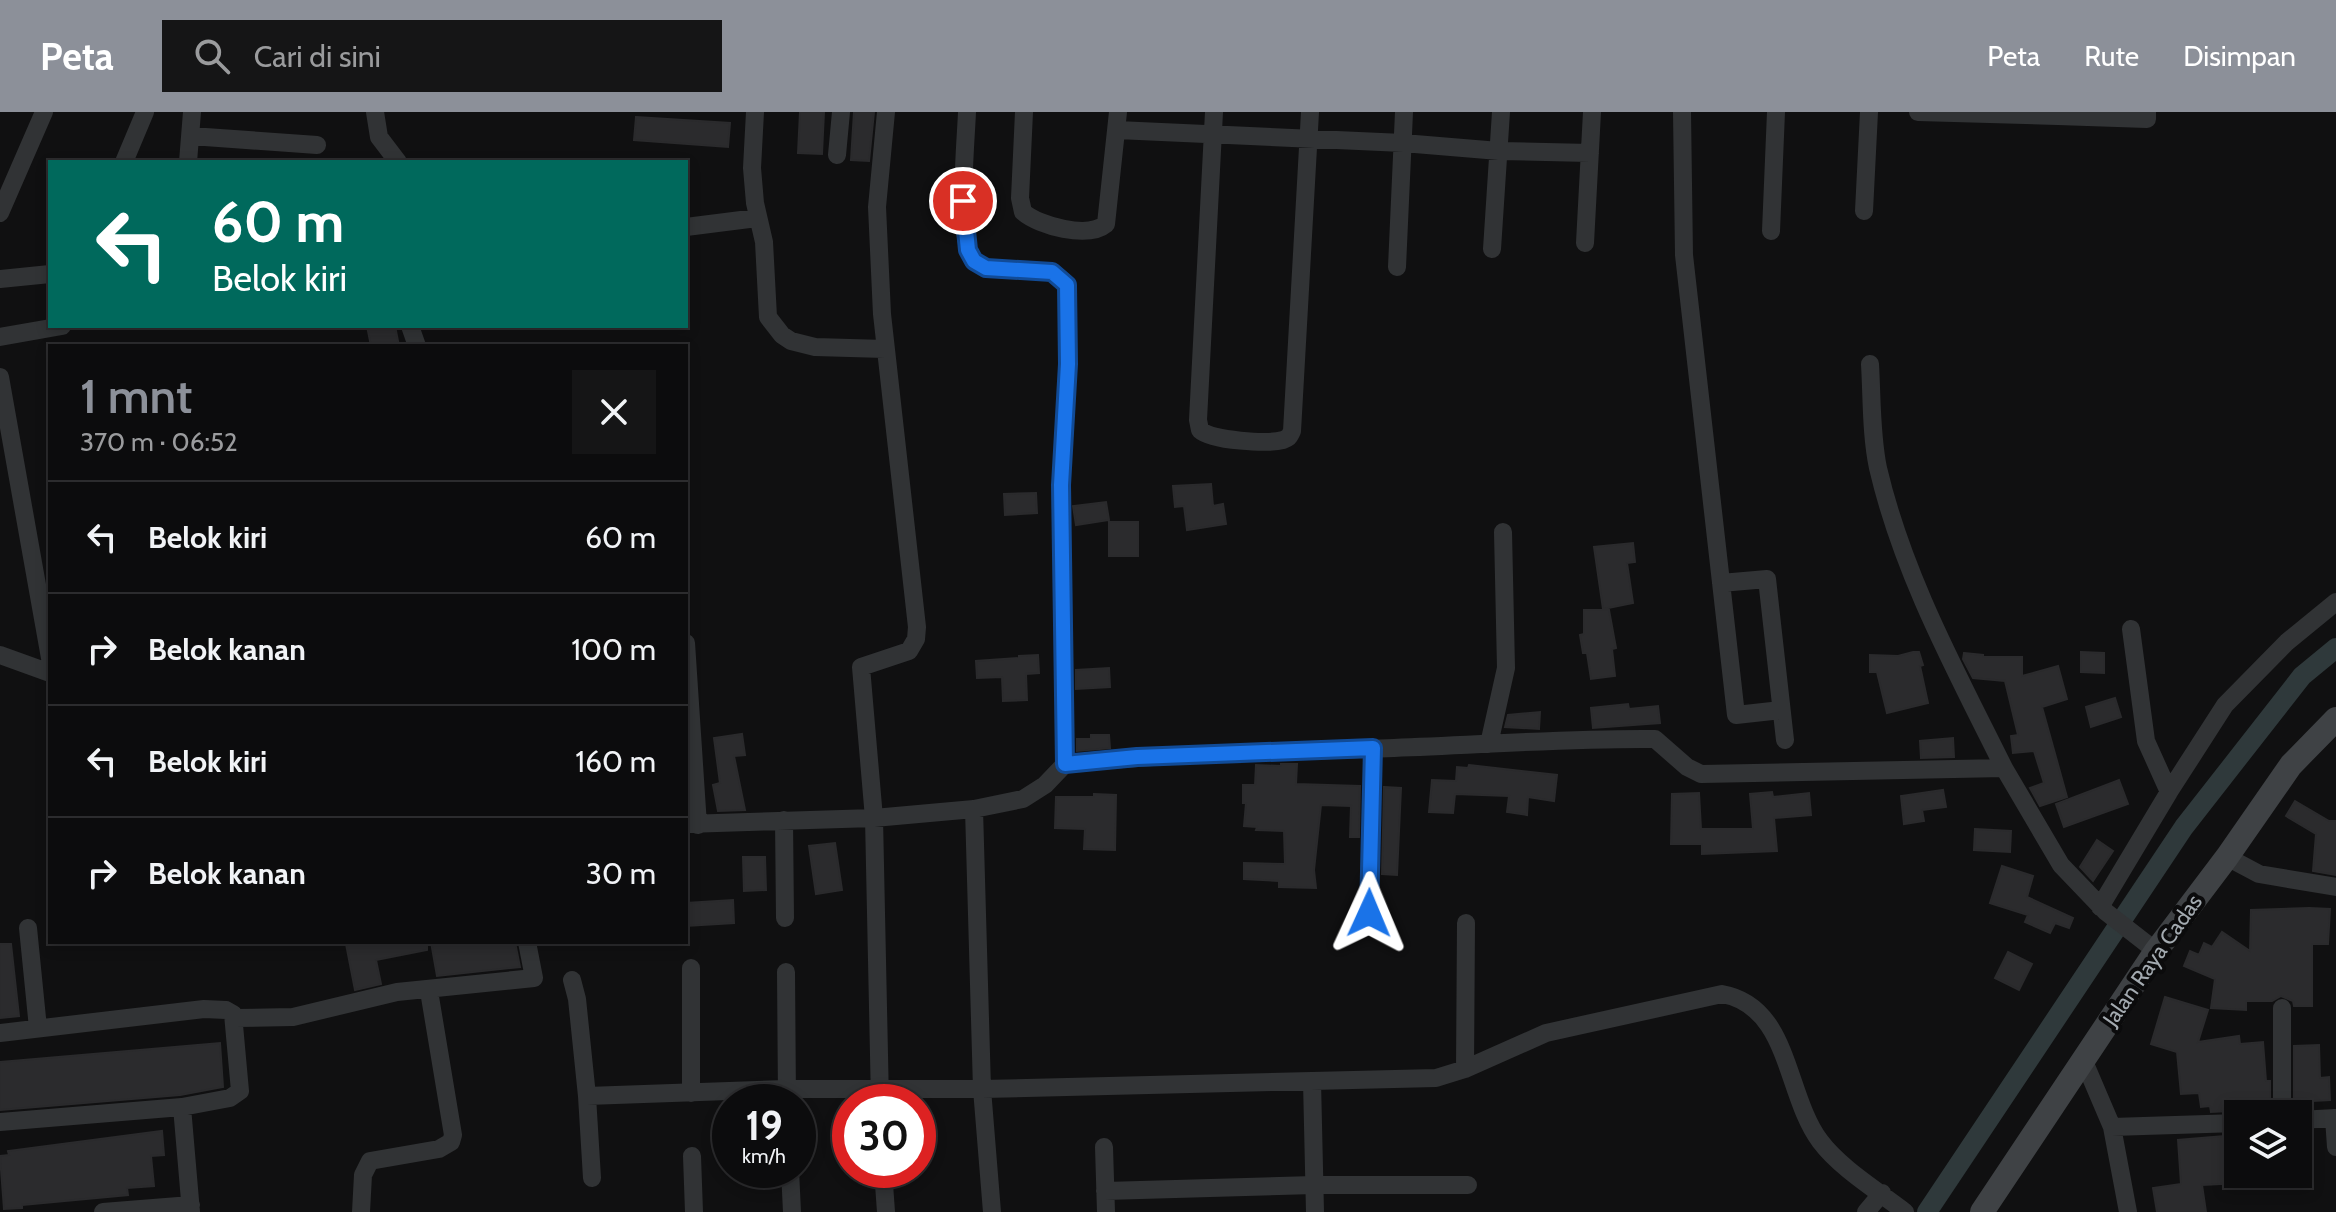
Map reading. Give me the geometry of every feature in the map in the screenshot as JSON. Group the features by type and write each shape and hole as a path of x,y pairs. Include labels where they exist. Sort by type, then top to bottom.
{"street":[{"path":"0,213 44,112"},
{"path":"125,160 145,112"},
{"path":"188,160 192,112"},
{"path":"375,112 379,137 396,160"},
{"path":"755,112 752,168 757,218 764,242 768,317 791,341 815,347 885,349"},
{"path":"837,155 841,112"},
{"path":"879,1084 874,818 861,667 909,651 916,639 917,627 885,349 877,207 886,112"},
{"path":"967,112 963,201 968,250 974,261 986,268 1052,272 1067,285 1068,364 1061,485 1065,764"},
{"path":"1024,112 1020,206 1023,212 1032,220 1048,225 1088,230 1106,224 1118,121 1213,135 1590,153"},
{"path":"1214,112 1198,420 1200,430 1206,435 1279,441 1290,436 1292,431 1310,112"},
{"path":"1397,267 1404,112"},
{"path":"1492,249 1501,112"},
{"path":"1585,243 1592,112"},
{"path":"1682,112 1684,255 1736,715 1781,710"},
{"path":"1771,231 1776,112"},
{"path":"1864,211 1869,112"},
{"path":"1918,112 2147,119 2147,112"},
{"path":"191,136 317,145"},
{"path":"688,227 757,218"},
{"path":"0,279 48,274"},
{"path":"0,337 51,328"},
{"path":"1870,364 1877,460 1892,523 1927,613 2004,768 2061,865 2103,910 2156,951"},
{"path":"1,372 48,646"},
{"path":"1489,744 1506,668 1503,532"},
{"path":"1721,583 1767,579 1785,740"},
{"path":"2103,910 2169,792 2225,705 2287,642 2336,602"},
{"path":"2131,629 2146,741 2169,792"},
{"path":"0,655 48,672"},
{"path":"688,698 692,825 874,818 974,809 1023,799 1045,785 1065,764 1137,757 1585,738 1655,739 1687,767 1701,774 2004,768"},
{"name":"Jalan Raya Cadas","path":"1982,1212 2156,951 2291,765 2336,719"},
{"path":"1369,913 1373,748"},
{"path":"974,809 982,1089 992,1212"},
{"path":"784,820 785,918"},
{"path":"2227,857 2259,874 2336,887"},
{"path":"1465,1069 1466,923"},
{"path":"28,928 38,1028"},
{"path":"235,1018 293,1017 397,992 534,978 527,944"},
{"path":"691,968 691,1093"},
{"path":"786,972 787,1084"},
{"path":"572,980 577,999 587,1096 592,1178"},
{"path":"361,1212 363,1175 370,1161 439,1149 451,1142 453,1135 429,991"},
{"path":"936,1092 1436,1078 1465,1069 1546,1033 1715,994 1740,998 1757,1009 1767,1021 1818,1139 1831,1155 1901,1209"},
{"path":"2282,1008 2282,1100"},
{"path":"0,1033 204,1009 230,1011 235,1018 240,1091 230,1098 182,1107 0,1122"},
{"path":"2083,1059 2112,1127 2128,1212"},
{"path":"1312,1081 1315,1212"},
{"path":"587,1096 712,1094"},
{"path":"103,1212 191,1209 182,1107"},
{"path":"2312,1119 2335,1118 2336,1147"},
{"path":"2112,1127 2224,1123"},
{"path":"1104,1147 1106,1212"},
{"path":"692,1156 694,1212"},
{"path":"1105,1191 1314,1185 1468,1185"},
{"path":"791,1188 792,1212"},
{"path":"884,1188 886,1212"},
{"path":"1866,1212 1882,1193"}],"building":[{"path":"800,112 824,112 822,154 798,153"},
{"path":"854,112 874,112 869,161 851,160"},
{"path":"636,117 730,123 728,147 634,140"},
{"path":"367,328 395,328 399,344 371,344"},
{"path":"1211,484 1213,506 1223,504 1226,524 1187,530 1184,506 1175,507 1173,486"},
{"path":"1036,493 1037,513 1005,515 1004,494"},
{"path":"1106,502 1109,520 1076,525 1073,506"},
{"path":"1109,522 1138,522 1138,556 1109,556"},
{"path":"1633,543 1635,562 1627,563 1633,603 1603,609 1594,547"},
{"path":"1584,610 1609,610 1616,648 1612,649 1615,676 1591,679 1587,653 1583,653 1580,635 1584,634"},
{"path":"1919,652 1923,665 1920,666 1928,703 1887,713 1877,672 1870,672 1870,655 1898,656"},
{"path":"2081,652 2104,653 2104,673 2081,672"},
{"path":"1964,653 1983,657 2022,657 2022,676 2058,666 2067,699 2042,707 2067,797 2040,806 2030,788 2044,783 2034,751 2013,753 2011,736 2018,735 2005,681 1973,678 1963,659"},
{"path":"1038,655 1039,673 1026,674 1027,700 1003,701 1002,677 977,678 976,661"},
{"path":"1109,668 1110,687 1076,689 1076,670"},
{"path":"2115,698 2121,717 2091,727 2086,707"},
{"path":"1628,704 1629,709 1658,706 1660,723 1593,728 1591,708"},
{"path":"1540,712 1539,729 1505,727 1508,715"},
{"path":"742,734 745,755 734,756 745,810 718,811 713,785 720,783 714,738"},
{"path":"1091,735 1109,735 1110,748 1077,751 1077,739 1091,739"},
{"path":"1953,738 1954,757 1921,758 1920,741"},
{"path":"1297,764 1296,784 1360,786 1359,837 1350,837 1351,806 1321,805 1314,870 1316,888 1279,887 1279,881 1244,879 1244,863 1285,864 1284,831 1256,830 1257,827 1244,826 1246,803 1243,803 1243,785 1255,785 1256,765"},
{"path":"1469,765 1557,775 1554,801 1528,797 1527,815 1507,812 1509,796 1455,794 1453,813 1429,812 1432,780 1456,781 1457,767 1468,768"},
{"path":"2119,780 2128,804 2064,827 2056,804"},
{"path":"1384,787 1401,788 1397,875 1382,874"},
{"path":"1943,790 1946,807 1922,810 1924,821 1904,824 1901,796"},
{"path":"1772,792 1773,797 1809,793 1811,815 1774,818 1777,851 1702,854 1702,844 1671,844 1672,794 1699,793 1701,829 1753,829 1750,794"},
{"path":"1094,794 1116,795 1115,850 1084,849 1085,829 1055,828 1056,797 1094,797"},
{"path":"2295,801 2329,821 2336,821 2336,875 2313,871 2316,834 2286,816"},
{"path":"1975,829 2011,831 2010,852 1974,850"},
{"path":"2097,840 2113,851 2093,881 2080,867"},
{"path":"835,843 842,890 816,894 809,846"},
{"path":"743,857 765,857 766,890 744,891"},
{"path":"2002,866 2033,876 2027,897 2073,918 2069,928 2055,923 2050,933 2025,922 2028,915 1990,903"},
{"path":"733,900 734,923 688,926 688,903"},
{"path":"2330,909 2328,944 2312,944 2312,1006 2294,1006 2293,1001 2281,996 2272,1001 2246,1001 2246,1010 2211,1008 2215,979 2184,966 2190,951 2199,955 2204,943 2212,947 2222,932 2250,951 2251,910"},
{"path":"0,944 11,944 19,1016 0,1018"},
{"path":"346,944 427,944 427,950 376,960 381,984 355,990"},
{"path":"431,944 515,944 520,967 437,976"},
{"path":"2008,952 2032,964 2019,990 1995,978"},
{"path":"2165,997 2208,1010 2198,1042 2239,1036 2240,1044 2263,1042 2270,1100 2224,1100 2224,1111 2211,1112 2210,1106 2201,1107 2199,1093 2181,1094 2177,1052 2151,1044"},
{"path":"220,1043 223,1087 180,1095 0,1110 0,1062"},
{"path":"2319,1045 2320,1078 2329,1077 2330,1100 2294,1100 2294,1046"},
{"path":"162,1131 164,1155 151,1156 154,1186 127,1188 128,1195 4,1209 0,1156 9,1155 8,1151"},
{"path":"2224,1136 2224,1184 2202,1185 2206,1212 2157,1212 2153,1188 2181,1184 2178,1140"}],"waterway":[{"path":"1927,1212 2184,827 2302,676 2336,648"}],"route":[{"path":"963,201 968,250 974,261 986,268 1052,272 1067,285 1068,364 1061,485 1065,764 1137,757 1373,748 1369,913"}]}
